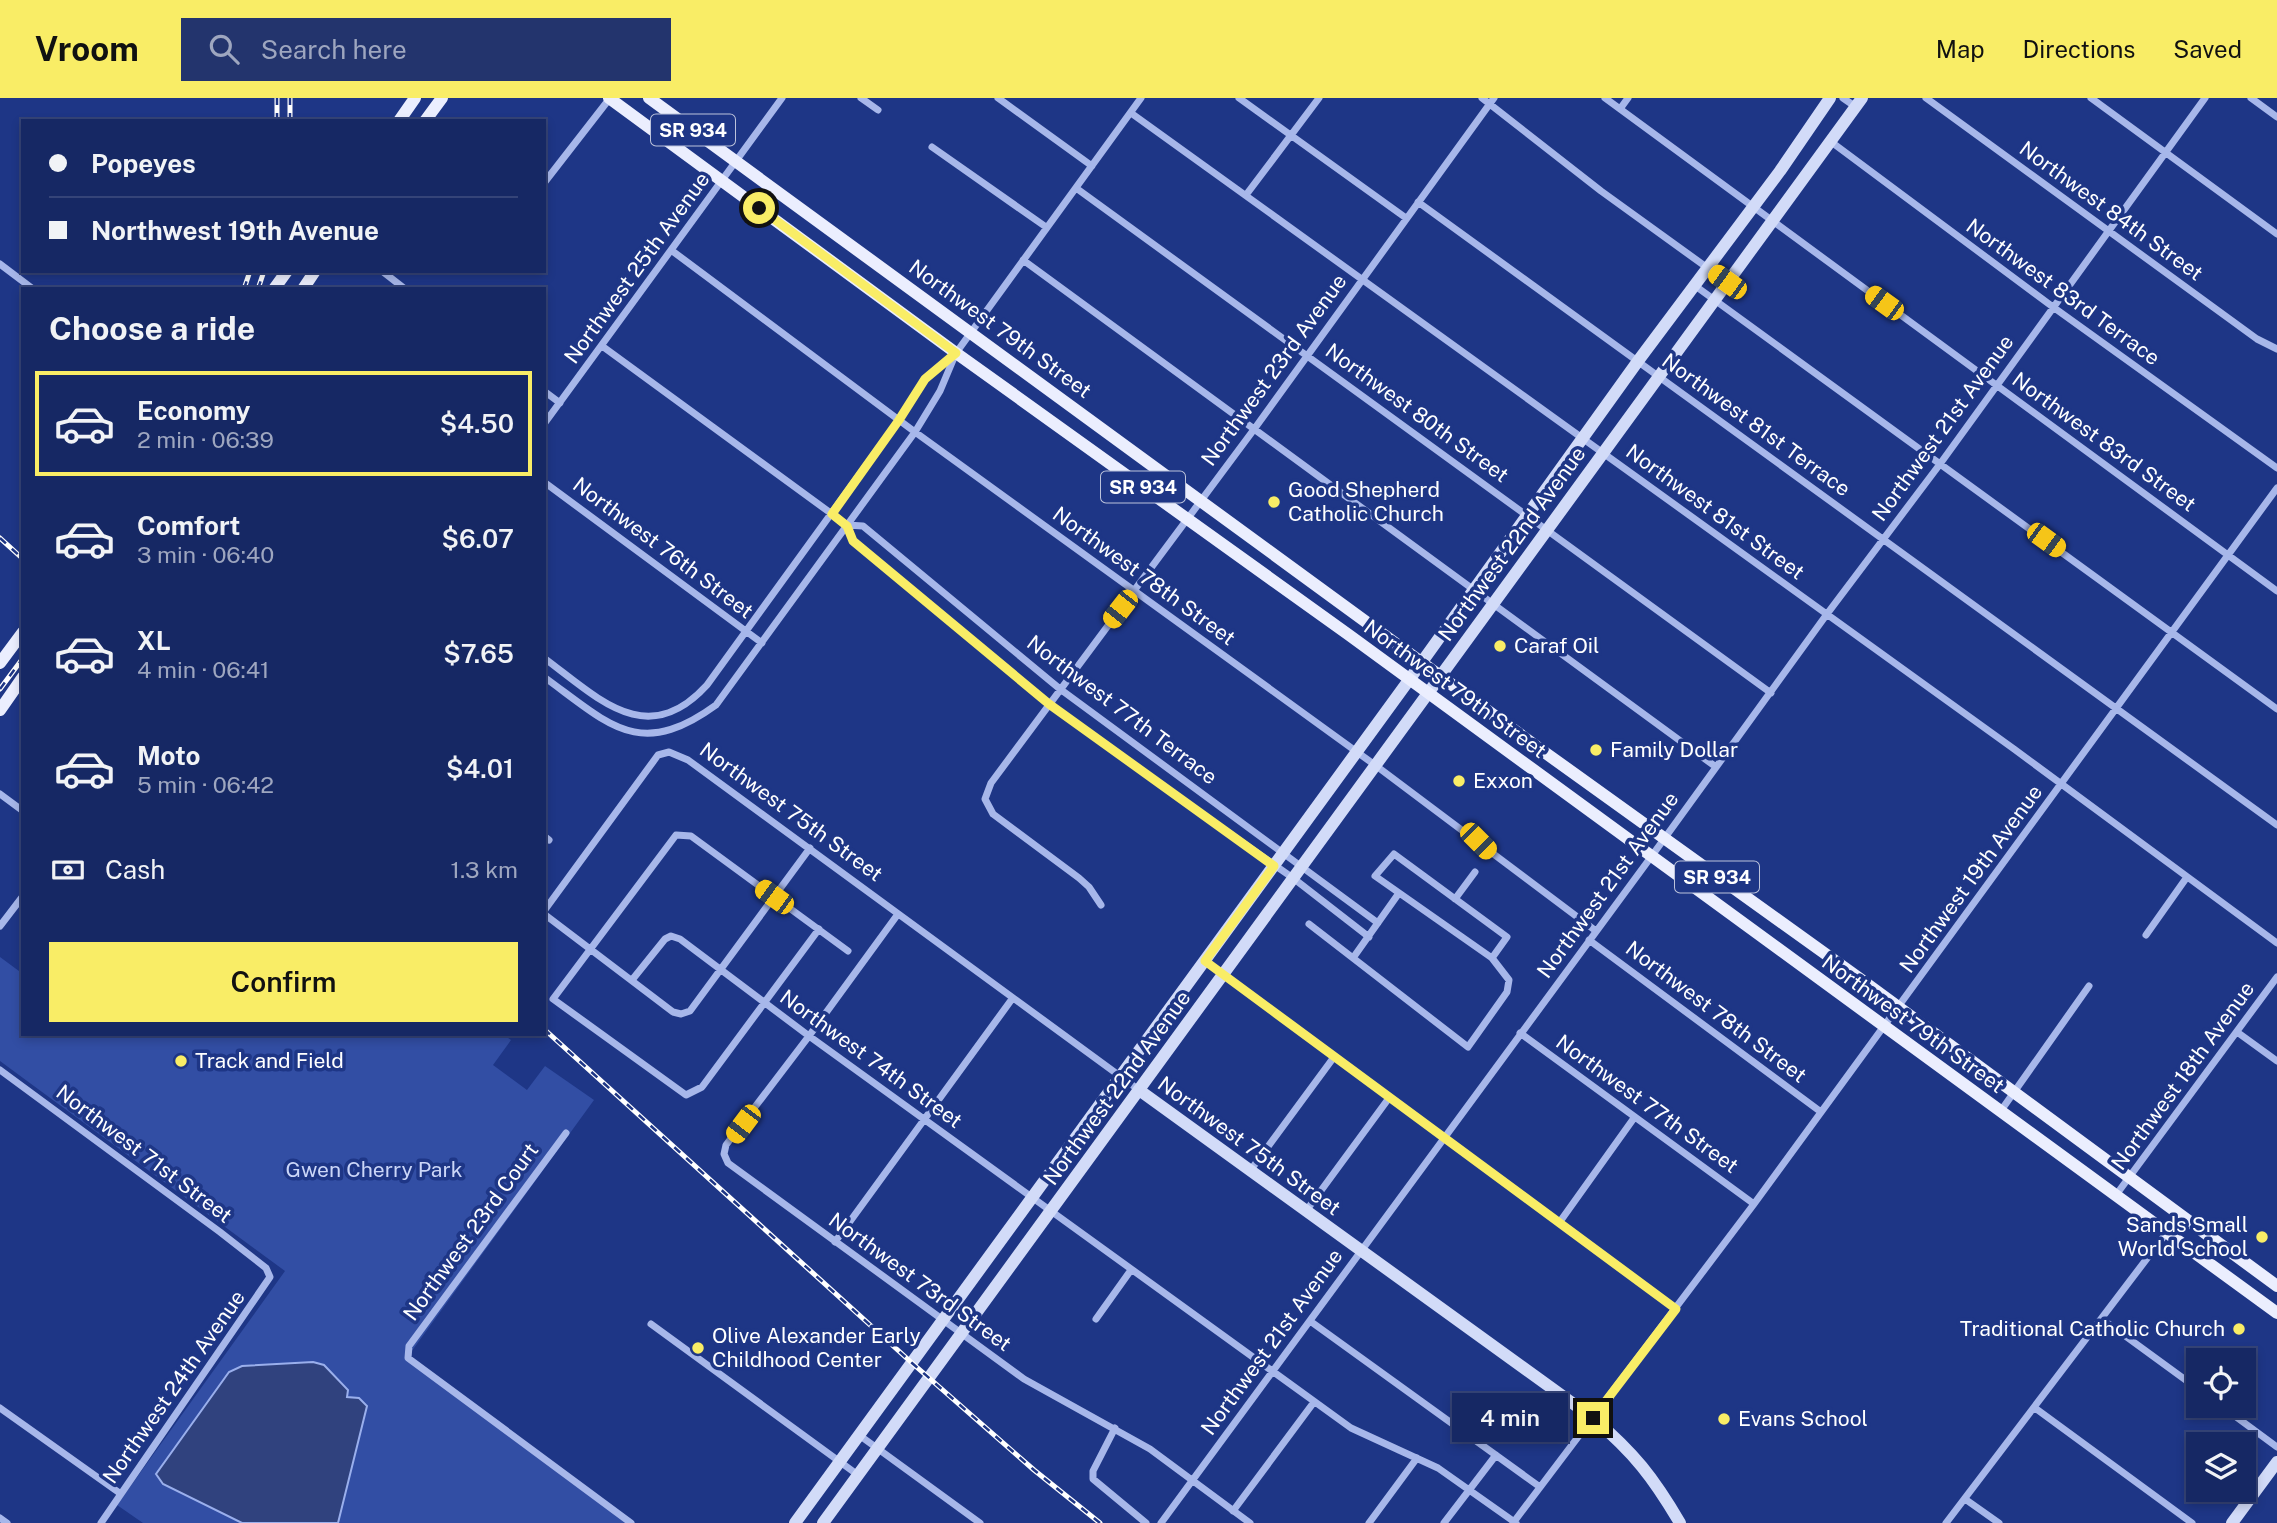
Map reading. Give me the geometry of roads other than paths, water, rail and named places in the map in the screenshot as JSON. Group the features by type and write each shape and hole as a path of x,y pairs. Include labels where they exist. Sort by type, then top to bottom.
{"main road":[{"path":"426,119 442,98"},
{"name":"Northwest 79th Street","path":"610,98 956,353 1529,766 2277,1313"},
{"name":"Northwest 79th Street","path":"649,98 2277,1286"},
{"name":"Northwest 22nd Avenue","path":"795,1523 1830,98"},
{"name":"Northwest 22nd Avenue","path":"823,1523 1859,102"},
{"path":"399,119 411,103 423,119"},
{"path":"839,267 854,247"},
{"path":"1073,437 1087,417"},
{"path":"1257,569 1297,589 1311,591 1321,588"},
{"path":"0,663 21,635"},
{"path":"0,710 21,680"},
{"path":"1529,766 1539,749"},
{"path":"1780,950 1794,932"},
{"name":"Northwest 75th Street","path":"1139,1090 1593,1418 1632,1453 1648,1472 1679,1523"},
{"path":"2232,1523 2277,1462"}],"street":[{"path":"546,180 610,98"},
{"name":"Northwest 25th Avenue","path":"546,421 782,98"},
{"path":"861,98 878,110"},
{"path":"998,98 1092,166"},
{"path":"559,669 547,679 603,720 632,732 662,733 692,722 716,705 915,432 940,391 956,353 1141,98"},
{"path":"1240,98 1406,218"},
{"path":"1246,195 1319,98"},
{"path":"1482,98 1492,101 1601,191 1727,282"},
{"name":"Northwest 83rd Street","path":"1605,98 2277,591"},
{"path":"1620,109 1628,98"},
{"path":"1843,98 1859,102"},
{"name":"Northwest 84th Street","path":"1926,98 2257,339 2277,349"},
{"path":"2091,98 2277,234"},
{"name":"Northwest 21st Avenue","path":"1161,1523 1827,614 1940,464 2205,98"},
{"path":"2251,98 2277,117"},
{"name":"Northwest 23rd Avenue","path":"1101,905 1089,887 993,814 985,799 991,783 1255,428 1492,101"},
{"name":"Northwest 81st Street","path":"1130,113 1827,614 2277,943"},
{"name":"Northwest 83rd Terrace","path":"1830,141 2053,307 2277,468"},
{"path":"932,147 1046,228"},
{"name":"Northwest 80th Street","path":"1076,188 1771,693"},
{"name":"Northwest 81st Terrace","path":"1418,202 2277,825"},
{"name":"Northwest 78th Street","path":"671,250 915,432 1376,765 1596,931"},
{"path":"1023,260 1716,767"},
{"path":"0,264 30,287"},
{"path":"385,273 402,287"},
{"path":"1694,285 2277,709"},
{"name":"Northwest 77th Terrace","path":"602,346 847,526 853,541 1049,704 1293,878 1369,937"},
{"path":"546,659 627,714 648,717 663,715 692,701 832,514 925,379 956,353"},
{"path":"546,392 560,403"},
{"name":"Northwest 76th Street","path":"546,483 762,643"},
{"name":"Northwest 19th Avenue","path":"1515,1522 1754,1204 2277,488"},
{"name":"Northwest 77th Terrace","path":"847,526 863,526 1060,689 1378,923"},
{"path":"942,615 954,601"},
{"path":"1010,671 1022,657"},
{"name":"Northwest 75th Street","path":"546,909 658,755 669,752 688,760 1139,1090"},
{"path":"0,794 21,810"},
{"path":"819,929 702,1087 686,1095 554,999 676,835 691,836 819,929 848,951"},
{"path":"546,914 673,1012 681,1014 690,1011 810,848"},
{"path":"1309,924 1468,1047 1507,992 1509,980 1492,958 1375,876 1394,854 1507,937 1492,958"},
{"path":"1455,899 1475,872"},
{"path":"2146,935 2187,877"},
{"path":"1353,958 1399,893"},
{"path":"0,926 21,898"},
{"path":"809,1036 898,914"},
{"name":"Northwest 74th Street","path":"632,980 662,942 671,936 680,939 924,1120 1351,1428 1438,1468 1515,1522"},
{"name":"Northwest 78th Street","path":"1590,940 1821,1112"},
{"path":"1205,961 1676,1309"},
{"name":"Northwest 18th Avenue","path":"2116,1195 2277,977"},
{"path":"2000,1112 2089,986"},
{"path":"835,1242 1012,999"},
{"path":"2237,1032 2277,1061"},
{"name":"Northwest 77th Street","path":"1520,1033 1754,1204"},
{"name":"Northwest 73rd Street","path":"809,1036 726,1145 724,1154 729,1163 1024,1379 1150,1449 1250,1523"},
{"path":"1250,1171 1334,1057"},
{"name":"Northwest 71st Street","path":"0,1070 266,1268"},
{"path":"1306,1212 1390,1098"},
{"path":"1559,1223 1634,1118"},
{"name":"Northwest 23rd Court","path":"566,1133 409,1346 407,1353 408,1358 631,1523"},
{"path":"1946,1523 2180,1215"},
{"name":"Northwest 24th Avenue","path":"101,1523 264,1289 270,1278 266,1268"},
{"path":"1096,1319 1131,1270"},
{"path":"2102,1319 2186,1380"},
{"path":"1310,1321 1540,1487"},
{"path":"651,1324 858,1475"},
{"path":"1233,1511 1314,1402"},
{"path":"0,1408 121,1494"},
{"path":"2035,1408 2192,1523"},
{"path":"2238,1418 2277,1447"},
{"path":"1115,1428 1093,1471 1093,1479 1146,1523"},
{"path":"859,1435 980,1523"},
{"path":"1444,1523 1496,1455"},
{"path":"1369,1523 1417,1458"},
{"path":"1965,1499 1998,1523"},
{"path":"0,1518 7,1523"}],"railway":[{"path":"277,98 277,119"},
{"path":"290,98 290,119"},
{"path":"245,287 249,273"},
{"path":"259,287 263,273"},
{"path":"0,538 21,557"},
{"path":"0,689 21,661"},
{"path":"546,1031 912,1363 1034,1470 1100,1523"}],"place":[{"name":"Good Shepherd Catholic Church","path":"1274,502"},
{"name":"Caraf Oil","path":"1500,646"},
{"name":"Family Dollar","path":"1596,750"},
{"name":"Exxon","path":"1459,781"},
{"name":"Track and Field","path":"181,1061"},
{"name":"Sands Small World School","path":"2262,1237"},
{"name":"Traditional Catholic Church","path":"2239,1329"},
{"name":"Olive Alexander Early Childhood Center","path":"698,1348"},
{"name":"Evans School","path":"1724,1419"}],"park label":[{"name":"Gwen Cherry Park","path":"374,1170"}]}
